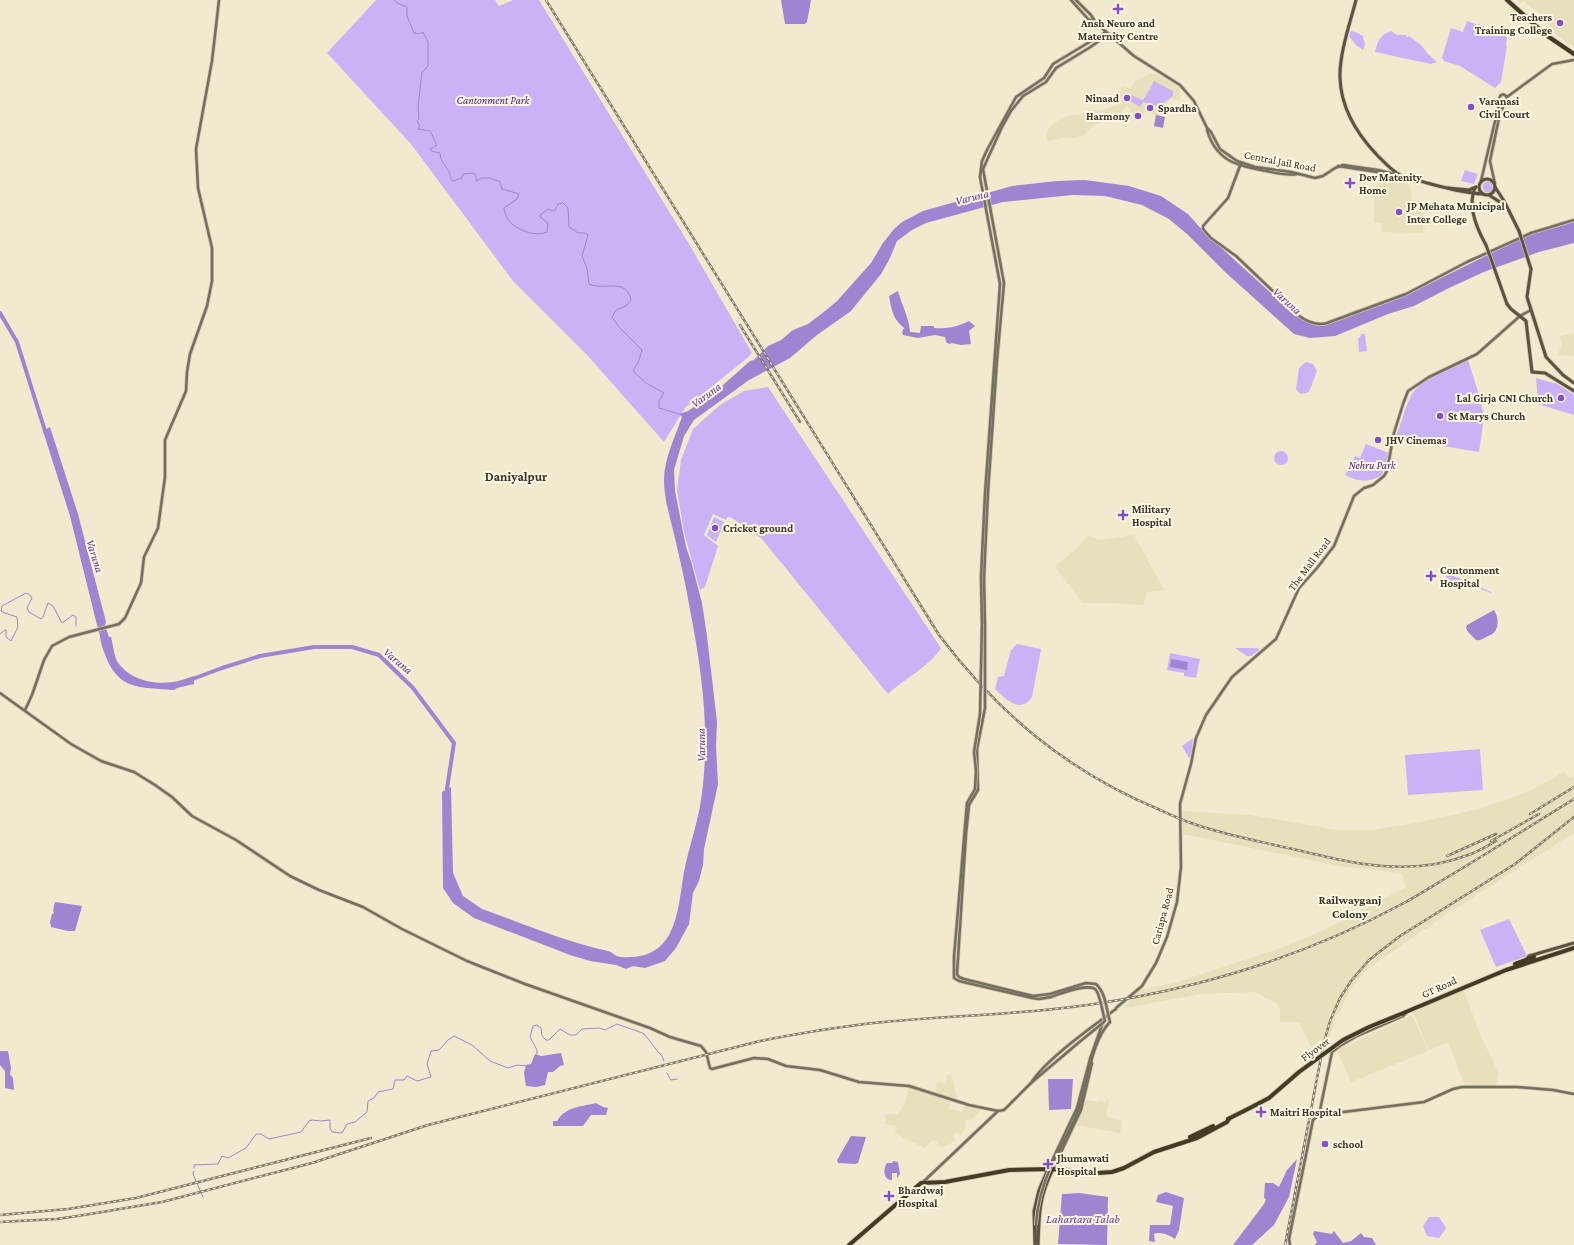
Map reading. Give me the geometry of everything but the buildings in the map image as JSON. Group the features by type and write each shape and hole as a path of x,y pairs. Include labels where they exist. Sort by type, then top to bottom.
{"highway":[{"path":"1506,0 1546,35 1574,54"},
{"name":"GT Road","path":"1408,1011 1505,969 1574,946"},
{"name":"Flyover","path":"922,1183 939,1182 994,1170 1051,1168 1098,1173 1117,1171 1154,1152 1179,1145 1227,1122 1269,1098 1299,1072 1343,1040 1369,1027 1408,1011"},
{"path":"849,1245 922,1183"}],"main road":[{"path":"1356,0 1340,65 1340,78 1342,94 1352,124 1362,138 1383,162 1403,176 1473,194 1488,195 1507,207"},
{"path":"1574,383 1563,375 1546,357 1527,297 1531,269 1519,231 1495,185 1490,179 1485,179 1475,188 1473,194 1474,215 1480,235 1486,245 1507,304 1526,321 1532,372 1545,373 1574,391"},
{"path":"1480,183 1480,190 1483,194"},
{"path":"1488,195 1493,193 1495,185"},
{"path":"1447,188 1464,190 1475,188"},
{"path":"1037,1244 1041,1200 1051,1168"}],"street":[{"path":"25,710 44,660 52,646 69,637 123,621 130,611 141,582 144,557 159,527 165,477 165,440 186,390 186,372 190,354 207,306 212,281 212,248 198,188 196,149 212,61 219,0"},
{"path":"1071,0 1088,19 1096,23 1107,33"},
{"path":"1076,0 1091,15 1096,23"},
{"path":"977,790 974,752 980,714 982,578 1004,283 981,177 982,161 1016,97 1044,78 1053,64 1107,33"},
{"path":"981,177 984,166 997,137 1011,111 1022,96 1046,82 1056,68 1089,48 1107,33"},
{"name":"Central Jail Road","path":"1107,33 1134,56 1178,84 1194,101 1217,151 1228,160 1287,175 1298,174 1320,178 1338,166 1403,176"},
{"path":"1495,185 1490,161 1499,118 1507,97 1552,64 1574,60"},
{"path":"1480,183 1501,95 1507,97"},
{"path":"1500,100 1505,101"},
{"path":"1240,164 1228,198 1202,228 1211,238 1247,266 1298,315 1308,322 1328,323 1354,312 1406,294 1467,262 1531,233 1574,220"},
{"name":"The Mall Road","path":"1180,810 1196,738 1206,714 1232,677 1276,639 1298,588 1317,568 1334,546 1354,496 1364,488 1373,485 1388,471 1396,428 1408,391 1429,377 1477,354 1520,316 1531,310"},
{"path":"982,578 985,627 984,715 977,748 977,790 969,805 957,974 964,979 1033,996 1050,995 1090,987 1094,988 1098,994 1104,1020 1100,1036 1072,1124 1051,1168"},
{"path":"0,693 71,744 101,761 134,772 155,784 172,797 192,816 236,840 290,876 319,890 365,908 402,929 467,961 525,984 650,1028 670,1037 701,1046 706,1052 710,1068 712,1069 754,1058 768,1059 790,1067 820,1070 859,1082 909,1086 969,1106 998,1111 1004,1110 1031,1084 1104,1020"},
{"name":"Cariapa Road","path":"1104,1020 1142,986 1167,938 1177,902 1182,867 1180,810"},
{"path":"1050,995 1086,983 1096,984 1102,991 1110,1022 1094,1058 1081,1110 1051,1168"},
{"path":"1319,1115 1332,1052 1353,1039 1403,1016 1408,1011"},
{"path":"1031,1084 1036,1076 1056,1057 1104,1020"},
{"path":"1037,1244 1036,1225 1040,1193 1077,1108 1090,1059 1104,1020"},
{"path":"1100,1036 1110,1022"},
{"path":"1290,1245 1289,1239 1313,1120 1319,1115 1424,1102 1453,1089 1462,1087 1517,1087 1553,1090 1574,1094"},
{"path":"922,1183 998,1111"}],"shaded area":[{"name":"Teachers Training College","path":"1516,0 1574,0 1574,47 1552,30 1541,15 1523,1 1520,4"},
{"path":"1150,73 1160,76 1180,86 1179,88 1181,90 1179,93 1181,96 1179,100 1172,99 1160,109 1160,116 1165,117 1163,128 1154,126 1156,117 1154,116 1155,114 1144,112 1141,120 1134,118 1135,114 1130,112 1131,109 1126,107 1118,117 1093,125 1093,127 1084,135 1075,138 1063,138 1048,141 1046,136 1049,127 1057,121 1066,116 1081,114 1090,110 1103,110 1118,105 1121,86 1131,88 1134,82"},
{"name":"JP Mehata Municipal Inter College","path":"1382,177 1410,185 1412,200 1423,202 1423,233 1382,232 1381,223 1374,223 1375,188"},
{"path":"1574,333 1574,356 1556,355 1562,347 1560,336"},
{"path":"1134,535 1164,590 1147,592 1143,605 1082,603 1055,566 1075,550 1088,536 1099,540"},
{"path":"1565,771 1569,779 1574,776 1574,833 1439,919 1427,929 1424,929 1365,971 1345,999 1340,1014 1337,1014 1330,1037 1323,1038 1311,1047 1299,1022 1280,1022 1280,1008 1276,1003 1255,992 1201,994 1124,1008 1137,991 1178,982 1281,948 1324,930 1406,887 1402,873 1344,867 1183,834 1181,811 1251,815 1337,830 1371,830 1416,823 1478,809 1528,792"},
{"path":"1463,989 1480,1034 1499,1074 1495,1087 1464,1084 1448,1042 1429,1050 1413,1012"},
{"path":"1412,1015 1428,1051 1351,1082 1337,1050"},
{"path":"947,1075 951,1075 957,1097 951,1101 949,1108 962,1112 965,1106 981,1110 970,1121 967,1119 965,1122 965,1130 960,1135 956,1132 953,1135 955,1139 949,1145 948,1144 942,1148 934,1139 925,1148 895,1132 897,1126 885,1124 886,1114 898,1114 904,1106 909,1087 935,1094 937,1082 946,1084"},
{"path":"1106,1099 1109,1100 1106,1116 1122,1121 1120,1133 1076,1125 1086,1100 1098,1102 1100,1100 1106,1102"}],"green space":[{"name":"Cantonment Park","path":"376,0 495,0 499,6 513,0 539,0 689,244 752,353 685,408 664,442 588,356 513,281 411,144 327,53"},
{"path":"1467,21 1477,25 1479,24 1507,37 1501,82 1495,88 1460,66 1444,61 1442,58 1451,28 1463,32"},
{"path":"1351,31 1363,36 1365,45 1363,50 1356,45 1349,36"},
{"path":"1391,31 1397,35 1406,35 1406,37 1409,36 1422,46 1437,62 1431,64 1375,52 1380,39"},
{"path":"1154,81 1173,91 1173,96 1159,106 1143,102 1140,107 1130,101 1131,95 1143,100 1149,90 1151,90 1150,88"},
{"path":"1465,170 1478,174 1474,184 1461,181"},
{"path":"1488,181 1492,183 1494,187 1492,191 1488,193 1484,191 1482,187 1484,183"},
{"path":"1361,334 1365,334 1367,351 1359,352 1358,339"},
{"path":"1468,360 1480,398 1484,417 1479,452 1437,445 1404,442 1396,436 1411,396 1415,390 1428,380"},
{"path":"1306,362 1313,364 1317,371 1309,392 1302,394 1296,389 1299,368"},
{"path":"1536,378 1557,384 1574,395 1574,415 1538,404"},
{"path":"768,387 941,648 924,667 894,688 888,694 762,539 732,518 728,517 726,520 713,514 704,535 718,546 705,587 700,590 684,532 677,490 681,460 693,429 720,405 744,391"},
{"name":"Nehru Park","path":"1366,444 1389,453 1382,475 1377,478 1364,481 1345,475 1355,456 1360,458"},
{"path":"1281,451 1286,453 1288,458 1286,463 1281,465 1276,463 1274,458 1276,453"},
{"name":"Cricket ground","path":"714,517 724,522 716,542 707,535"},
{"path":"1444,572 1491,593 1470,585 1447,579"},
{"path":"1017,644 1041,649 1032,697 1023,705 1013,703 1003,697 995,689 998,677 1004,676 1011,650"},
{"path":"1235,648 1258,648 1259,650 1251,656 1247,656"},
{"path":"1170,653 1200,659 1196,678 1184,676 1184,673 1167,670"},
{"path":"1193,738 1191,757 1189,758 1182,746"},
{"path":"1480,749 1483,790 1408,795 1405,755"},
{"path":"1509,919 1527,956 1496,967 1480,930"},
{"path":"1429,1217 1439,1217 1446,1228 1439,1238 1427,1236 1423,1226"}],"water":[{"path":"781,0 811,0 807,22 805,24 785,24"},
{"path":"1156,115 1165,117 1163,128 1154,126"},
{"path":"1085,180 1129,186 1161,196 1188,214 1203,231 1295,315 1313,324 1324,325 1351,312 1427,285 1526,236 1574,222 1574,243 1539,252 1486,271 1414,306 1388,314 1335,336 1310,338 1294,334 1224,271 1187,234 1169,219 1142,205 1105,196 1072,195 1003,202 926,223 912,230 897,241 881,274 851,311 817,335 790,358 749,380 694,420 684,436 674,470 675,491 686,547 702,603 707,636 717,722 716,746 718,784 704,849 703,865 699,881 693,893 689,924 676,948 665,961 645,968 633,966 626,969 616,965 590,961 570,955 474,918 453,903 443,888 442,792 451,787 453,873 463,896 482,909 560,938 609,951 616,956 632,957 647,954 659,948 667,938 677,913 686,862 699,813 705,747 704,701 698,655 687,591 664,487 664,472 668,456 682,417 679,414 688,411 714,393 750,361 754,360 768,346 781,340 793,330 808,324 837,301 871,263 883,243 894,229 902,222 923,211 1012,186 1057,181"},
{"path":"898,291 907,316 910,332 920,333 921,326 948,328 969,321 975,326 969,331 971,344 949,344 946,342 945,337 935,335 918,338 903,335 902,332 904,328 893,314 889,296"},
{"path":"50,427 78,514 106,622 105,625 109,637 111,637 117,661 127,672 141,679 157,683 165,683 176,682 194,676 194,684 174,690 137,686 120,678 107,660 102,646 70,516 43,431"},
{"path":"1494,610 1498,622 1496,629 1492,634 1481,640 1476,640 1468,632 1466,628 1467,625"},
{"path":"1171,659 1188,662 1187,670 1170,667"},
{"path":"55,902 82,906 75,931 51,927 50,922 54,912"},
{"path":"0,1051 8,1051 11,1068 10,1074 13,1078 14,1090 5,1088 5,1071 0,1065"},
{"path":"561,1053 564,1065 560,1066 553,1072 548,1072 545,1085 536,1087 526,1086 524,1073 526,1065 531,1064 535,1054 541,1056"},
{"path":"1048,1079 1073,1079 1071,1109 1049,1110"},
{"path":"596,1103 608,1108 606,1115 591,1115 583,1126 553,1126 553,1121 557,1121 565,1112 579,1106"},
{"path":"851,1136 866,1137 858,1163 838,1163 837,1160"},
{"path":"1297,1159 1289,1197 1274,1225 1252,1245 1233,1245 1264,1204 1266,1199 1264,1198 1265,1183 1273,1183 1279,1187 1287,1170"},
{"path":"893,1161 898,1162 900,1174 897,1178 897,1173 892,1173 892,1180 889,1180 885,1176 884,1171 887,1163 892,1163"},
{"path":"1166,1192 1184,1198 1179,1230 1175,1239 1162,1233 1156,1233 1154,1234 1155,1242 1149,1241 1150,1225 1170,1225 1173,1206 1156,1202 1158,1195"},
{"name":"Lahartara Talab","path":"1080,1193 1108,1197 1107,1245 1058,1244 1062,1194"},
{"path":"1314,1231 1332,1234 1334,1231 1343,1243 1351,1241 1361,1233 1364,1237 1372,1238 1376,1245 1315,1245 1317,1242 1313,1234"}],"waterway":[{"path":"394,0 407,7 407,16 414,33 418,34 423,32 428,42 428,66 422,72 418,107 419,119 417,121 420,126 418,129 430,131 437,145 430,149 431,151 440,153 440,157 451,176 451,180 453,181 462,178 463,174 474,173 476,176 476,181 482,178 490,178 500,182 502,189 519,194 517,199 504,208 504,210 511,223 515,227 524,231 534,234 547,232 548,223 540,217 540,215 548,209 553,211 556,209 558,204 563,203 568,208 569,227 578,233 585,233 588,235 582,256 587,268 589,284 595,286 620,287 625,289 631,300 626,306 616,310 612,317 619,327 642,350 638,363 633,371 646,383 664,393 659,401 659,408 679,414"},
{"name":"Varuna","path":"0,313 17,342 46,434"},
{"path":"0,634 6,630 6,637 11,641 18,627 17,617 1,611 2,606 26,593 32,598 27,608 29,612 41,619 48,603 53,606 62,623 73,615 76,617 76,626"},
{"name":"Varuna","path":"190,680 260,656 314,647 352,647 379,655 413,688 454,743 446,795"},
{"path":"537,1054 537,1050 530,1037 533,1026 537,1025 541,1028 542,1036 546,1040 549,1040 560,1029 570,1035 576,1035 582,1029 599,1028 605,1030 617,1024 644,1034 662,1056 664,1061"},
{"path":"194,1168 194,1165 218,1164 222,1156 228,1158 246,1148 256,1134 261,1134 269,1139 301,1132 309,1121 312,1120 330,1120 330,1128 332,1132 342,1133 347,1124 355,1122 367,1112 368,1101 374,1098 378,1092 393,1089 395,1080 404,1080 407,1076 417,1081 431,1077 427,1064 431,1051 439,1050 454,1036 472,1045 490,1061 508,1068 517,1065 527,1066"},
{"path":"667,1073 671,1080 677,1079"},
{"path":"194,1171 193,1174 203,1197"}],"railway":[{"path":"546,0 939,635 985,690 1010,714 1036,737 1064,758 1125,794 1178,818 1229,834 1337,859 1380,866 1402,867 1424,866 1446,862 1468,855 1496,841"},
{"path":"740,325 800,422"},
{"path":"1530,814 1574,787"},
{"path":"0,1222 57,1219 162,1202 312,1163 428,1125 760,1041 822,1030 868,1024 1056,1009 1113,1001 1189,985 1263,964 1334,937 1370,921 1404,903 1486,854 1574,799"},
{"path":"1491,841 1539,814"},
{"path":"1285,1245 1324,1042 1330,1021 1340,998 1351,981 1369,960 1400,936 1515,864 1574,817"},
{"path":"1447,856 1496,834"},
{"path":"0,1215 68,1209 136,1198 371,1138"}],"place":[{"name":"Ansh Neuro and Maternity Centre","path":"1118,9"},
{"name":"Teachers Training College","path":"1560,23"},
{"name":"Ninaad","path":"1127,98"},
{"name":"Varanasi Civil Court","path":"1471,107"},
{"name":"Spardha","path":"1150,108"},
{"name":"Harmony","path":"1138,116"},
{"name":"Dev Matenity Home","path":"1350,183"},
{"name":"JP Mehata Municipal Inter College","path":"1399,212"},
{"name":"Lal Girja CNI Church","path":"1561,398"},
{"name":"St Marys Church","path":"1440,416"},
{"name":"JHV Cinemas","path":"1378,440"},
{"name":"Military Hospital","path":"1123,515"},
{"name":"Cricket ground","path":"715,528"},
{"name":"Contonment Hospital","path":"1431,576"},
{"name":"Maitri Hospital","path":"1261,1112"},
{"name":"school","path":"1325,1144"},
{"name":"Jhumawati Hospital","path":"1048,1164"},
{"name":"Bhardwaj Hospital","path":"889,1196"}],"district":[{"name":"Daniyalpur","path":"516,476"},
{"name":"Railwayganj Colony","path":"1350,907"}]}
